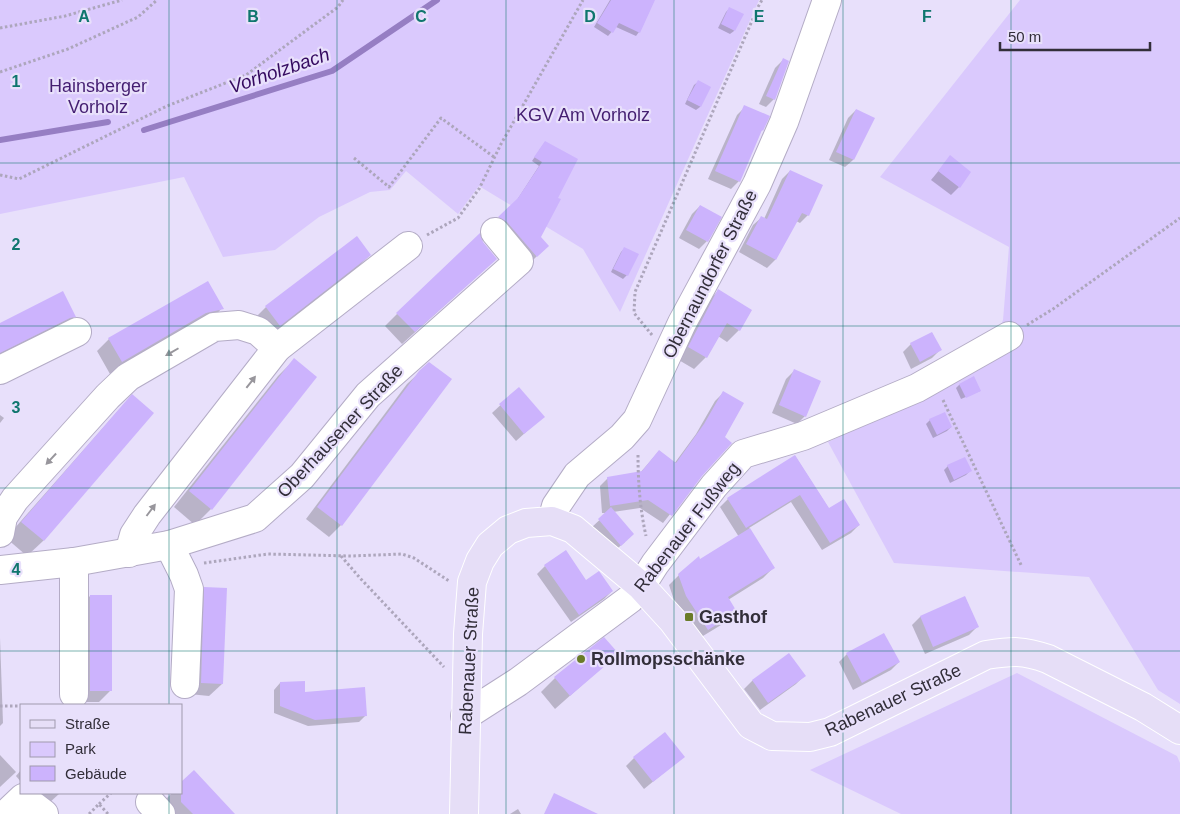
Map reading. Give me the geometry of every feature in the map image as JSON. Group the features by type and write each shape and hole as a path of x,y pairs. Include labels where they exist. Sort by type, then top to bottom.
{"main road":[{"name":"Rabenauer Straße","path":"464,814 465,716 459,676 468,634 472,585 480,561 490,545 508,530 526,522 552,521 573,529 648,575 674,621 751,725 772,736 810,737 830,732 986,656 1012,651 1033,654 1048,659 1143,707 1180,730"}],"street":[{"name":"Obernaundorfer Straße","path":"552,521 556,506 577,475 622,437 637,420 670,349 757,184 784,122 827,0"},
{"name":"Oberhausener Straße","path":"0,570 74,562 129,553 173,552 255,518 302,476 368,395 519,260 495,232"},
{"path":"129,553 134,535 147,515 277,348 408,246"},
{"path":"0,533 3,517 15,499 108,396 128,378 214,327 239,325 258,331 277,348"},
{"path":"0,370 77,332"},
{"name":"Rabenauer Fußweg","path":"465,716 518,682 630,599 714,486 743,454 803,436 917,388 1009,336"},
{"path":"173,552 189,589 185,684"},
{"path":"74,562 74,694"},
{"path":"6,814 23,798 44,814"}],"path":[{"path":"0,28 65,16 122,0"},
{"path":"0,72 68,49 138,17 157,0"},
{"path":"0,175 20,179 167,106 246,75 338,7 343,0"},
{"path":"408,246 458,218 479,189 494,157 583,0"},
{"path":"670,349 653,337 634,313 635,292 761,0"},
{"path":"354,158 389,187 441,118 494,157"},
{"path":"1009,336 1053,309 1180,218"},
{"path":"933,379 1022,567"},
{"path":"637,420 638,478 646,534 648,575"},
{"path":"173,552 189,564 268,554 340,556 402,554 414,558 446,580 472,585"},
{"path":"340,556 459,676"},
{"path":"0,706 20,706"},
{"path":"88,814 110,794"},
{"path":"99,804 108,814"}],"green space":[{"name":"KGV Am Vorholz","path":"0,0 759,0 620,312 583,249 479,186 458,214 406,171 390,190 370,192 319,217 275,250 223,257 184,177 0,214"},
{"path":"1020,0 1180,0 1180,704 1158,690 1089,577 894,563 828,442 939,391 983,367 1003,320 1009,247 880,177"},
{"path":"1017,673 1177,756 1180,763 1180,814 901,814 810,770"}],"building":[{"path":"611,0 655,0 640,33 619,23 613,33 597,23"},
{"path":"729,7 744,14 735,31 721,24"},
{"path":"783,58 789,61 775,100 766,96"},
{"path":"698,80 711,87 701,107 687,100"},
{"path":"744,105 770,116 740,182 715,171"},
{"path":"856,109 875,118 854,160 836,152"},
{"path":"545,141 578,159 558,198 561,199 541,237 549,246 537,257 507,222 498,217 518,198 542,162 534,157"},
{"path":"950,155 971,172 960,188 938,171"},
{"path":"790,170 823,185 809,216 802,213 776,260 746,244 761,216 767,219"},
{"path":"700,205 722,217 708,242 686,230"},
{"path":"480,233 483,242 497,259 415,332 396,313"},
{"path":"357,236 371,255 280,326 265,306"},
{"path":"624,247 639,254 628,276 613,269"},
{"path":"208,281 224,309 206,313 122,362 108,338"},
{"path":"718,289 752,310 740,331 727,323 707,358 688,347"},
{"path":"63,291 76,317 70,318 0,353 0,323"},
{"path":"932,332 942,350 920,362 910,343"},
{"path":"294,358 317,377 212,510 189,491"},
{"path":"429,362 452,379 342,526 317,507 419,371"},
{"path":"794,369 821,381 806,417 779,405"},
{"path":"974,376 981,391 966,398 959,384"},
{"path":"519,387 545,417 524,434 499,404"},
{"path":"723,391 744,403 725,437 732,443 702,476 672,516 648,500 610,506 607,477 642,471 659,450 676,463 704,424"},
{"path":"132,394 154,413 44,541 21,522"},
{"path":"945,412 952,427 937,435 929,419"},
{"path":"795,455 829,508 844,499 860,525 830,543 800,495 746,528 727,498"},
{"path":"965,457 972,471 954,480 947,465"},
{"path":"611,507 634,534 621,546 598,519"},
{"path":"750,528 775,568 728,597 737,612 708,630 686,596 678,574 699,556 700,559"},
{"path":"566,550 586,580 599,571 613,591 579,615 544,565"},
{"path":"204,587 227,588 223,684 201,683"},
{"path":"90,595 112,595 112,691 90,691"},
{"path":"965,596 979,627 933,647 920,616"},
{"path":"884,633 900,662 862,683 846,653"},
{"path":"604,637 619,654 570,696 554,677"},
{"path":"789,653 806,676 768,703 752,680"},
{"path":"305,681 305,692 365,687 367,716 315,720 280,706 280,682"},
{"path":"665,732 685,757 653,782 633,757"},
{"path":"194,770 235,814 193,814 181,802 182,781"},
{"path":"554,793 598,814 544,814"}],"waterway":[{"name":"Vorholzbach","path":"144,130 332,71 437,0"},
{"name":"Vorholzbach","path":"0,140 108,122"}],"place":[{"name":"Gasthof","path":"689,617"},
{"name":"Rollmopsschänke","path":"581,659"}],"park label":[{"name":"Hainsberger Vorholz","path":"98,96"}]}
